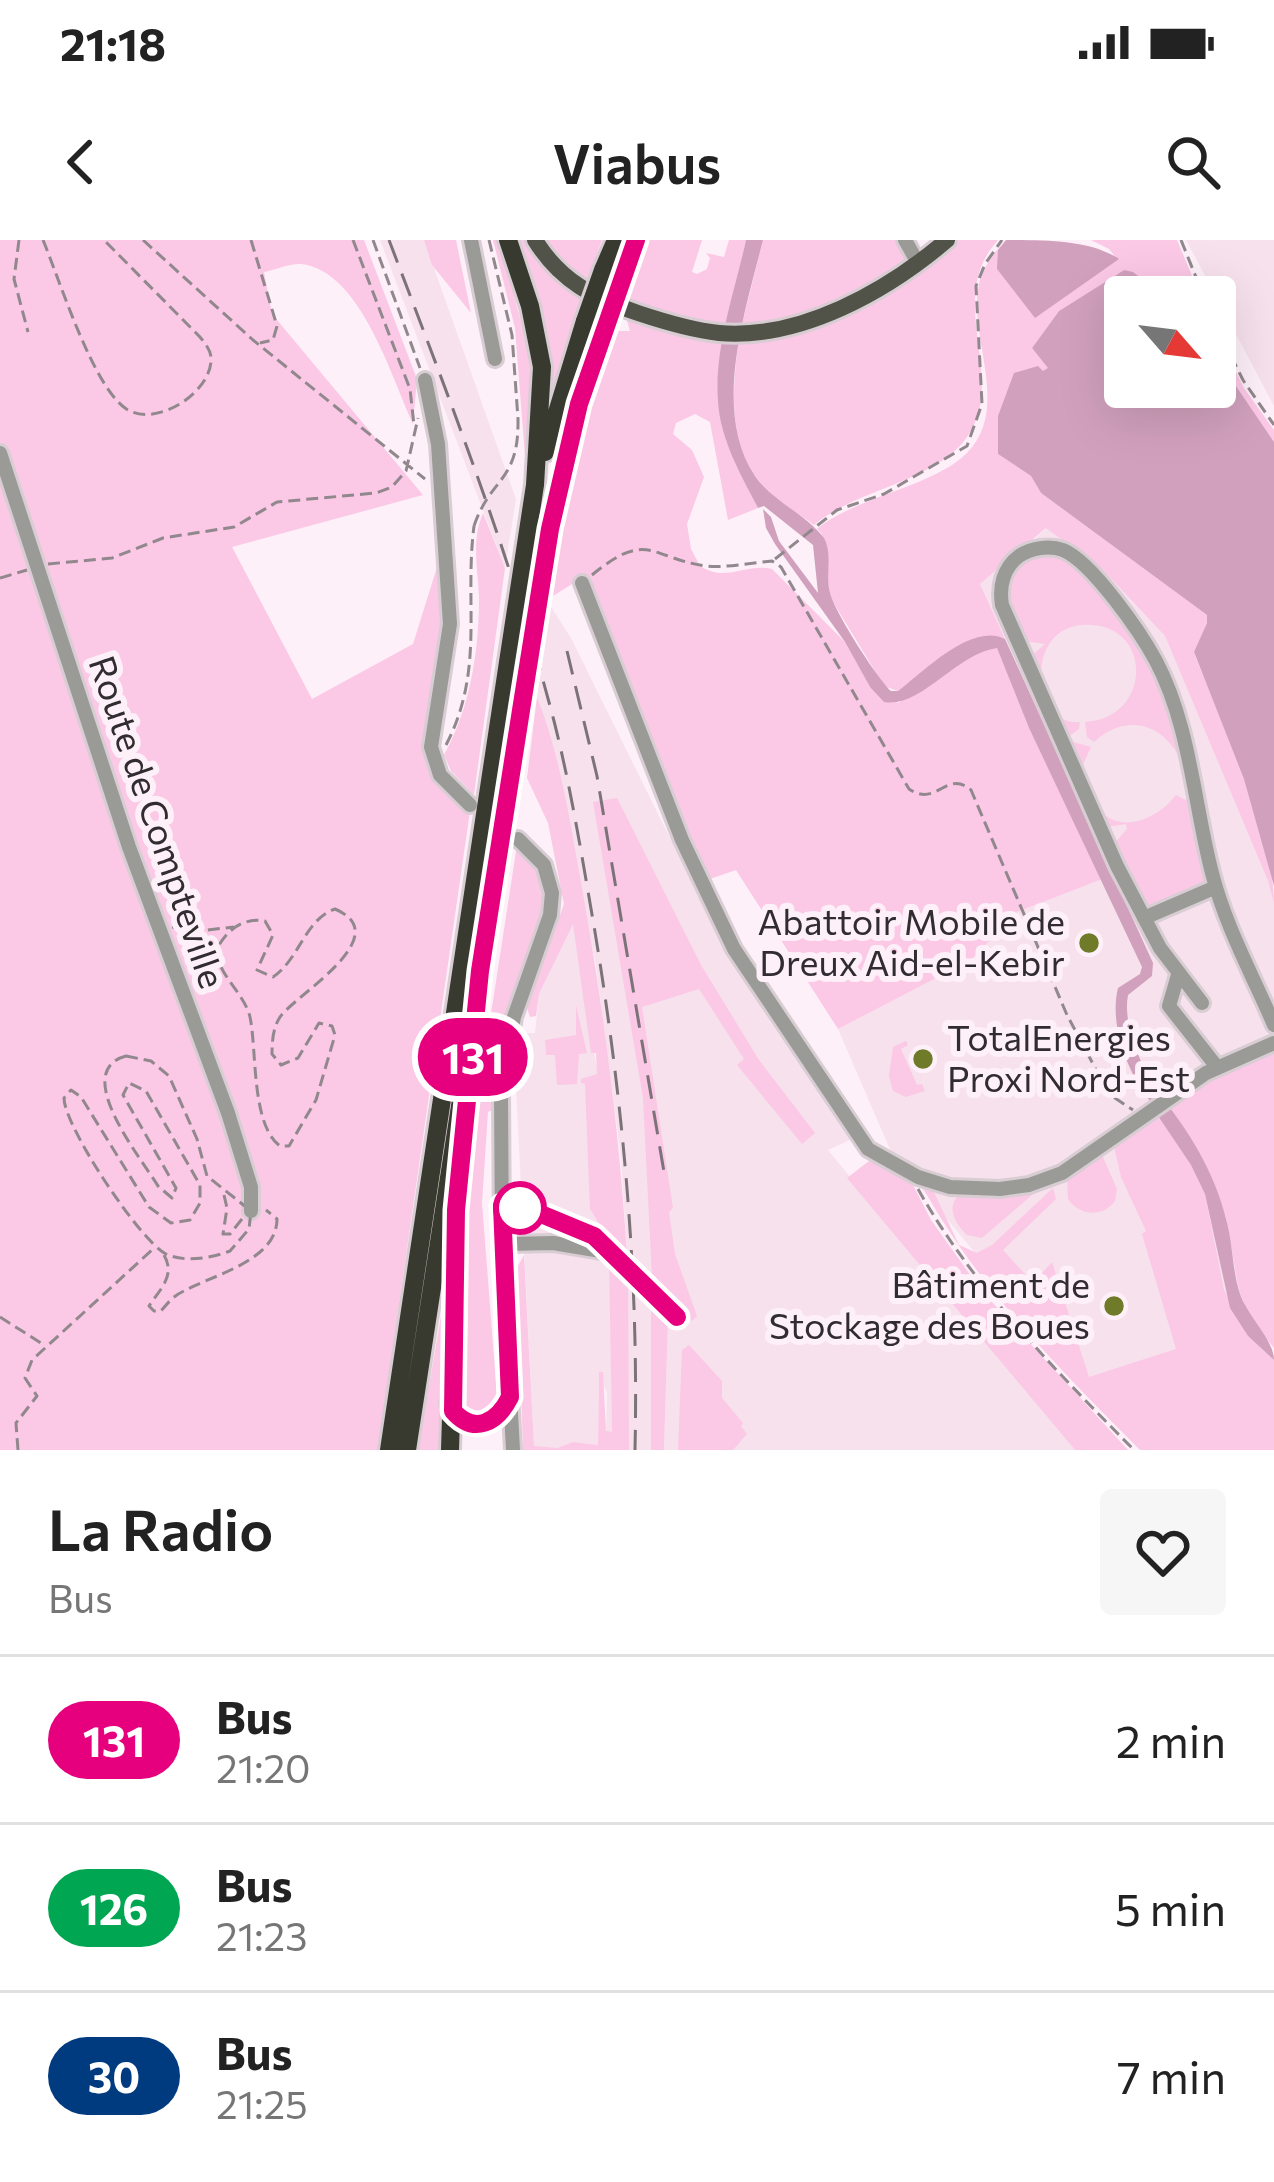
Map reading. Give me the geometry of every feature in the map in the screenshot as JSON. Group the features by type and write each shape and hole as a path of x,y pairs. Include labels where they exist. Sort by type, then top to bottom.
{"highway":[{"path":"389,1450 535,485 542,367 530,306 508,240"},
{"path":"535,485 613,273 616,240"},
{"path":"613,273 636,240"},
{"path":"407,1450 550,529 595,324"},
{"path":"450,1450 456,1210 480,971"},
{"path":"450,1404 458,1417 478,1425 497,1417 510,1397"}],"main road":[{"path":"535,240 554,266 583,291 680,326 724,333 768,331 801,322 863,296 947,240"}],"street":[{"path":"471,240 496,359"},
{"path":"905,240 918,263"},
{"path":"425,380 437,444 450,624 431,747 440,775 470,805"},
{"name":"Route de Compteville","path":"0,453 124,832 228,1113 251,1187 251,1211"},
{"path":"1202,1004 1178,975 1144,918 1002,605 1003,577 1024,553 1054,548 1072,555 1120,609 1159,665 1179,725 1216,887 1274,1025"},
{"path":"582,583 682,840 734,949 868,1149 909,1172 964,1189 1029,1185 1061,1173 1217,1067 1274,1043"},
{"path":"513,1450 500,1114 504,1066 520,993 552,905 544,866 518,839"},
{"path":"1144,918 1216,887"},
{"path":"1178,975 1169,1006 1217,1067"},
{"path":"502,1206 544,1214 594,1236 673,1310"},
{"path":"543,1243 544,1214"},
{"path":"502,1244 543,1243 613,1253"}],"path":[{"path":"19,240 14,279 28,332"},
{"path":"43,240 110,393 130,412 155,414 186,399 200,385 211,362 210,353 199,336 104,240"},
{"path":"143,240 253,340 438,490"},
{"path":"251,240 277,334 267,343 253,340"},
{"path":"353,240 410,388 415,432"},
{"path":"0,578 75,559 112,558 163,538 234,527 277,502 376,493 400,480 425,380 373,240"},
{"path":"443,751 455,727 472,660 474,526 481,508 513,465 518,419 512,335 489,240"},
{"path":"582,583 614,557 634,550 658,550 706,566 772,561 837,510 884,494 967,446 982,404 976,286 1003,240"},
{"path":"1181,240 1196,276"},
{"path":"1236,366 1274,425"},
{"path":"772,561 781,567 909,788 920,796 951,783 963,783 971,790 1090,1060 1113,1099 1154,1109"},
{"path":"159,923 192,930 236,927 258,920 272,927 272,939 256,966 268,977 285,968 327,910 343,912 352,925 350,949 338,966 292,1002 275,1026 272,1054 284,1066 298,1058 319,1023 335,1029 316,1100 285,1148 272,1141 263,1110 248,1009 215,956 223,937 236,927"},
{"path":"134,1056 157,1065 170,1076 207,1176 251,1211 265,1210 277,1219 278,1227 261,1250 182,1291 158,1312 149,1306 166,1282 169,1268 93,1162 65,1110 68,1091 81,1096 149,1208 171,1223 184,1224 200,1203 200,1185 149,1096 132,1083 123,1091 176,1188 172,1198 158,1186 102,1085 105,1070 119,1057 134,1056"},
{"path":"909,1172 944,1235 985,1288 1134,1450"},
{"path":"219,1189 226,1202 224,1235 251,1211"},
{"path":"156,1247 182,1258 224,1253 243,1239 252,1221 251,1211"},
{"path":"18,1450 16,1424 37,1396 26,1374 45,1346 156,1247"},
{"path":"0,1317 45,1346"}],"shaded area":[{"path":"0,240 364,240 417,379 413,424 371,328 340,285 322,271 301,264 264,272 272,314 423,495 232,547 312,699 413,644 441,565 444,624 425,744 441,785 470,811 378,1450 0,1450"},
{"path":"380,240 424,240 516,499 505,568"},
{"path":"424,240 456,240 471,313 432,265"},
{"path":"493,240 499,240 532,362 525,456 515,328"},
{"path":"513,240 528,240 547,269 582,298 547,405"},
{"path":"544,240 602,240 586,285 573,275"},
{"path":"648,240 702,240 692,272 697,274 707,269 710,258 706,253 724,257 729,240 746,240 728,325 677,317 628,299"},
{"path":"746,240 763,240 736,360 735,421 742,450 762,485 824,538 833,602 891,691 898,691 963,643 978,637 1005,639 1153,963 1152,976 1128,995 1127,1007 1135,1047 1158,1095 1150,1101 1127,1062 1116,1017 1118,988 1140,974 1142,967 1029,728 997,648 982,652 911,697 884,702 775,544 763,509 779,541 818,593 813,545 764,506 758,508 738,470 723,429 718,381 722,340"},
{"path":"763,240 899,240 909,259 830,302 787,317 742,324"},
{"path":"953,240 998,240 983,264 976,288 982,389 978,414 967,437 936,464 814,525 768,491 740,445 734,409 739,338 794,329"},
{"path":"1005,240 998,250 1118,260 1091,240 1177,240 1192,276 1133,276 1124,270 1104,276 1104,283 1059,311 1032,348 1049,368 998,454 1031,476 1041,493 1207,615 1194,653 1256,811 1274,904 1165,636 1103,570 1046,528 980,584 1005,639 993,636 964,644 898,691 884,686 830,597 822,534 817,529 852,508 935,475 967,453 980,434 987,391 977,301 980,280 994,254"},
{"path":"1006,240 1081,245 1119,259 1035,318 997,269 998,250"},
{"path":"1186,240 1274,240 1274,406 1236,334 1236,276 1205,276"},
{"path":"1104,283 1104,408 1236,408 1236,386 1274,442 1274,886 1244,779 1194,652 1207,615 1041,493 1031,476 998,454 998,416 1014,373 1048,368 1032,348 1059,311"},
{"path":"626,317 725,338 720,384 725,426 758,508 728,520 710,422 695,414 676,423 673,434 692,450 704,477 687,524 700,566 719,573 772,569 845,642 870,687 898,703 975,651 997,647 1029,728 1102,879 1017,912 971,960 838,1029 736,870 707,880 585,576 553,596 567,498 591,402 615,331 630,331"},
{"path":"1236,372 1274,430 1274,442 1236,386"},
{"path":"483,513 505,568 474,795 451,771 444,755 460,718 475,659 476,545"},
{"path":"1047,528 1103,570 1165,636 1274,904 1274,1288 1221,1300 1232,1336 1087,1387 891,1152 838,1029 971,960 1017,912 1112,874 980,584"},
{"path":"1059,551 1099,587 1159,671 1183,752 1178,755 1161,735 1140,726 1117,728 1094,742 1087,737 1085,722 1107,717 1122,706 1136,674 1126,641 1112,630 1092,625 1069,628 1054,638 1044,654 1043,692 1051,708 1063,719 1080,722 1079,729 1063,741 1029,658 1045,644 1018,636 1003,588 1023,557"},
{"path":"551,607 571,638 723,945 852,1139 828,1150 1075,1450 664,1450 668,1319 652,1300 651,1450 629,1450 610,1259 612,1432 606,1432 607,1393 599,1373 598,1445 573,1442 557,1448 534,1447 516,1088 520,1033 535,1033 539,994 573,922 627,1253 621,1158 596,966 556,757 537,697"},
{"path":"537,697 563,786 596,971 627,1255 590,1209 585,1084 581,1079 597,1074 596,1053 591,1053 573,924 539,994 536,1016 530,1017 527,1008 564,904 548,823 527,778"},
{"path":"1073,742 1091,747 1081,769 1093,800 1065,746"},
{"path":"1176,795 1192,803 1207,874 1205,886 1146,910 1112,846 1126,824 1107,827 1095,803 1106,816 1127,822 1160,811"},
{"path":"617,798 701,965 759,1060 815,1133 802,1144 737,1065 744,1059 699,989 642,1007 673,1208 669,1212 675,1254 697,1316 692,1321 652,1277 643,1098 593,802"},
{"path":"517,845 544,874 547,903 512,1006 494,1109 488,1112 482,1203 497,1396 493,1410 477,1417 460,1408 466,1176"},
{"path":"576,1005 587,1053 579,1054 577,1084 557,1085 555,1055 546,1055 545,1040 576,1035"},
{"path":"906,1041 908,1045 901,1049 917,1085 922,1084 925,1091 906,1097 893,1091 889,1076 893,1047"},
{"path":"1274,1052 1274,1348 1250,1319 1239,1290 1226,1217 1170,1108 1221,1075"},
{"path":"1170,1108 1217,1189 1240,1294 1270,1344 1274,1360 1248,1336 1230,1308 1205,1194 1158,1116"},
{"path":"1158,1116 1205,1194 1224,1290 1248,1336 1274,1360 1274,1450 1140,1450 1050,1357 959,1245 977,1253 992,1245 1053,1188 1056,1199 1003,1250 1033,1283 1052,1262 1089,1377 1176,1349 1142,1234 1146,1231 1121,1177 1114,1146"},
{"path":"1102,1155 1117,1189 1115,1201 1104,1210 1085,1212 1068,1199 1067,1176"},
{"path":"869,1161 910,1179 931,1220 981,1290 1128,1450 1075,1450 847,1178"},
{"path":"922,1186 932,1188 959,1245 944,1223"},
{"path":"1040,1188 982,1238 967,1235 954,1216 958,1196"},
{"path":"524,1255 534,1446 598,1445 599,1372 603,1372 606,1431 612,1432 609,1258 628,1276 629,1450 523,1450 517,1268"},
{"path":"447,1281 443,1450 418,1450"},
{"path":"651,1298 668,1319 664,1450 651,1450"},
{"path":"689,1345 722,1381 722,1398 743,1423 747,1434 733,1450 678,1450 682,1350"}],"railway":[{"path":"389,240 519,598 571,797 621,1122 634,1318 635,1450"},
{"path":"567,651 597,776 665,1178"}],"bus line":[{"name":"131","path":"636,240 579,404 550,529 522,704 480,971 456,1210 450,1404 464,1422 478,1425 497,1417 510,1397 502,1206 529,1209 594,1236 677,1317"}],"place":[{"name":"Abattoir Mobile de Dreux Aid-el-Kebir","path":"1089,943"},
{"name":"TotalEnergies Proxi Nord-Est","path":"923,1059"},
{"name":"Bâtiment de Stockage des Boues","path":"1114,1306"}]}
